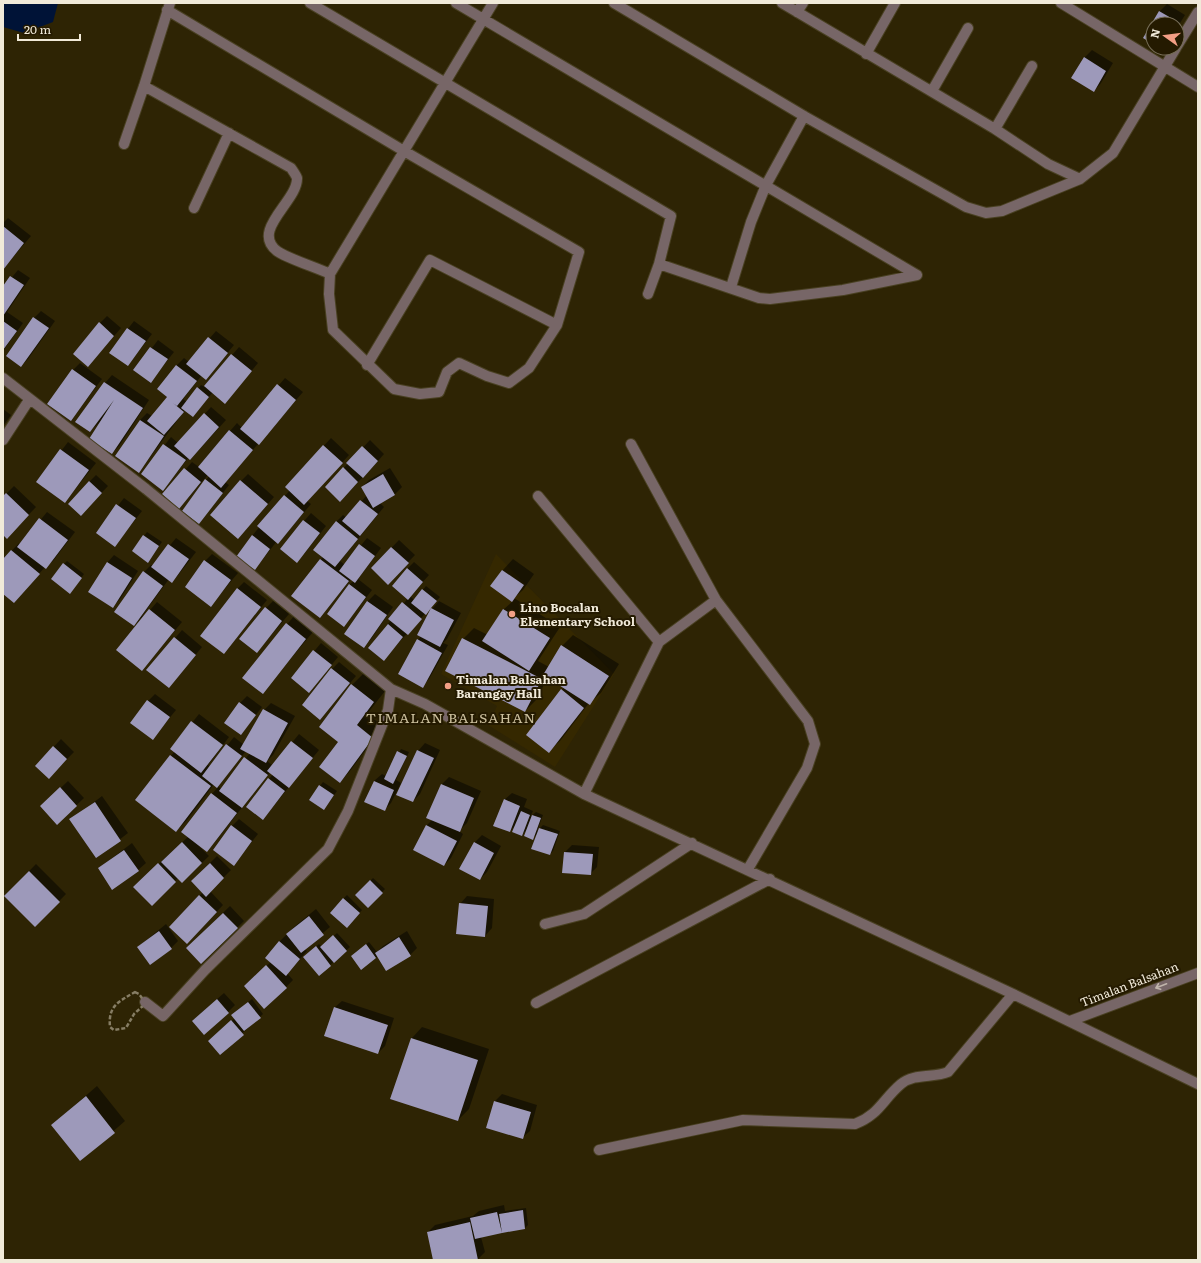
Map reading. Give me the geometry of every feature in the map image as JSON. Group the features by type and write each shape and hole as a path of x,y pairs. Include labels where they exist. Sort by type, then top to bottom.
{"street":[{"path":"310,3 671,216 659,264 648,294"},
{"path":"456,3 917,275 843,290 770,299 759,298 659,264"},
{"path":"124,144 144,86 168,6 404,151 579,252 557,325 529,368 509,383 487,376 459,363 447,372 438,392 420,394 394,389 367,365 333,330 329,294 330,274 404,151 445,84 493,3"},
{"path":"614,3 804,116 966,207 986,213 1002,211 1080,179 1112,153 1171,56"},
{"path":"782,3 800,7 866,54 995,129 1048,164 1080,179"},
{"path":"866,54 895,3"},
{"path":"1061,3 1198,87"},
{"path":"1185,34 1198,12"},
{"path":"932,91 968,28"},
{"path":"995,129 1032,66"},
{"path":"144,86 291,168 297,176 296,186 269,230 269,240 277,251 330,274"},
{"path":"730,287 751,222 766,185 804,116"},
{"path":"194,208 229,133"},
{"path":"367,365 430,260 557,325"},
{"path":"3,378 29,400 146,490 391,689 426,704 584,794 770,879 1070,1021 1198,1084"},
{"path":"3,440 29,400"},
{"path":"631,444 716,600 808,721 815,744 807,768 748,869"},
{"path":"538,496 659,642"},
{"path":"584,794 659,642 716,600"},
{"path":"145,1002 163,1016 205,970 328,849 348,811 388,710 391,689"},
{"path":"545,924 584,914 692,843"},
{"path":"536,1003 770,879"},
{"name":"Timalan Balsahan","path":"1070,1021 1198,973"},
{"path":"599,1150 743,1120 855,1124 868,1119 902,1083 917,1077 938,1076 948,1072 1013,994"}],"path":[{"path":"135,992 139,994 145,1002 144,1005 134,1014 126,1028 114,1030 110,1027 109,1018 111,1010 120,1001 135,992"}],"shaded area":[{"name":"Lino Bocalan Elementary School","path":"496,554 614,674 555,767 488,725 497,706 441,674"}],"water":[{"path":"3,3 58,3 53,22 24,33 3,27"}],"building":[{"path":"1159,11 1168,16 1156,16"},
{"path":"1084,57 1106,71 1094,92 1071,78"},
{"path":"3,226 24,243 3,270"},
{"path":"10,276 24,285 3,316 3,286"},
{"path":"33,317 49,328 21,367 6,356"},
{"path":"3,321 17,331 3,350"},
{"path":"99,322 114,336 88,367 73,354"},
{"path":"127,328 146,341 128,366 109,353"},
{"path":"208,337 228,353 206,380 186,364"},
{"path":"150,347 168,359 151,383 133,370"},
{"path":"231,354 252,371 225,404 204,386"},
{"path":"176,365 197,381 177,406 173,403 184,412 164,435 147,421 167,397 157,389"},
{"path":"72,369 96,386 71,421 47,404"},
{"path":"104,382 143,408 112,454 89,439 114,400 90,432 75,422"},
{"path":"277,384 296,400 259,445 240,429"},
{"path":"197,387 209,397 193,417 181,408"},
{"path":"204,413 219,427 190,460 174,446"},
{"path":"140,420 164,436 139,473 115,456"},
{"path":"229,430 253,450 221,488 198,467"},
{"path":"163,444 186,460 163,491 141,474"},
{"path":"323,445 343,463 304,505 285,487"},
{"path":"362,446 378,461 363,478 346,463"},
{"path":"60,449 89,470 65,503 36,482"},
{"path":"343,467 358,482 340,502 325,487"},
{"path":"184,468 201,482 179,509 162,494"},
{"path":"383,474 395,495 373,508 361,487"},
{"path":"205,479 223,493 199,524 182,511"},
{"path":"240,480 268,504 238,539 210,515"},
{"path":"89,481 102,493 81,516 68,504"},
{"path":"6,493 29,515 7,539 3,535 3,496"},
{"path":"284,495 304,512 278,544 257,526"},
{"path":"360,500 378,514 360,536 342,521"},
{"path":"116,504 136,518 115,547 96,533"},
{"path":"39,518 68,540 46,569 17,547"},
{"path":"303,520 320,533 297,563 280,549"},
{"path":"336,521 358,539 335,567 313,550"},
{"path":"143,535 159,546 148,563 132,551"},
{"path":"252,535 270,549 255,570 236,557"},
{"path":"168,544 189,559 172,583 151,567"},
{"path":"359,544 375,556 355,583 339,571"},
{"path":"391,547 409,563 388,585 371,568"},
{"path":"11,550 40,574 14,603 3,594 3,559"},
{"path":"320,559 349,581 320,618 291,596"},
{"path":"204,560 231,580 211,607 185,587"},
{"path":"107,562 132,578 113,608 88,592"},
{"path":"63,563 82,578 70,594 51,579"},
{"path":"407,568 423,582 408,600 392,586"},
{"path":"502,570 524,585 512,602 490,586"},
{"path":"143,571 163,586 134,626 114,612"},
{"path":"349,584 366,597 344,627 327,614"},
{"path":"237,588 261,607 224,654 200,636"},
{"path":"422,589 437,601 426,615 411,603"},
{"path":"367,601 387,615 364,648 344,634"},
{"path":"402,602 422,619 408,635 388,619"},
{"path":"265,607 282,621 257,653 239,639"},
{"path":"431,608 454,620 440,647 417,635"},
{"path":"149,609 175,630 142,671 116,650"},
{"path":"503,609 550,638 529,671 482,641"},
{"path":"286,623 306,639 263,694 242,678"},
{"path":"388,624 403,637 384,661 368,648"},
{"path":"174,637 196,655 169,688 146,670"},
{"path":"462,638 542,679 525,712 445,671"},
{"path":"417,639 442,653 423,688 398,674"},
{"path":"561,645 609,676 590,705 543,675"},
{"path":"313,650 332,665 309,693 291,678"},
{"path":"331,668 350,683 320,720 302,705"},
{"path":"351,684 374,702 357,725 373,738 340,783 319,767 338,742 319,727"},
{"path":"561,689 584,708 549,753 526,735"},
{"path":"147,700 170,717 153,740 130,723"},
{"path":"239,702 256,715 241,735 224,723"},
{"path":"263,709 288,723 266,763 240,749"},
{"path":"191,721 223,745 201,773 170,749"},
{"path":"291,741 313,758 289,788 267,771"},
{"path":"226,744 242,756 217,788 202,776"},
{"path":"53,746 67,759 49,779 35,766"},
{"path":"417,750 434,758 413,802 396,795"},
{"path":"397,751 407,756 393,784 384,779"},
{"path":"170,755 211,786 176,832 135,800"},
{"path":"244,757 268,775 242,808 219,791"},
{"path":"268,778 285,791 263,820 246,807"},
{"path":"374,781 394,790 385,811 364,802"},
{"path":"441,784 474,798 460,832 426,818"},
{"path":"319,785 334,795 324,810 309,800"},
{"path":"60,787 77,806 57,825 40,806"},
{"path":"211,793 237,813 207,852 181,832"},
{"path":"504,799 520,806 510,832 493,826"},
{"path":"95,802 121,841 96,858 69,819"},
{"path":"521,811 530,815 522,836 512,832"},
{"path":"532,815 541,818 533,840 524,836"},
{"path":"231,825 252,841 234,866 213,850"},
{"path":"426,825 457,841 444,866 413,850"},
{"path":"539,828 558,834 550,855 531,849"},
{"path":"182,842 202,863 182,883 161,862"},
{"path":"474,842 494,853 480,880 459,869"},
{"path":"124,850 139,871 112,890 98,868"},
{"path":"564,852 593,854 591,875 562,873"},
{"path":"158,863 176,882 152,906 133,887"},
{"path":"210,863 224,878 206,897 191,881"},
{"path":"29,871 60,902 35,927 4,896"},
{"path":"370,880 383,893 368,908 355,895"},
{"path":"199,895 217,912 187,944 169,927"},
{"path":"343,898 360,913 347,928 330,913"},
{"path":"459,903 488,906 485,937 456,934"},
{"path":"223,913 238,928 201,964 186,948"},
{"path":"309,916 324,935 301,953 286,934"},
{"path":"159,931 172,949 150,965 137,947"},
{"path":"333,935 347,951 334,963 320,947"},
{"path":"399,937 411,956 386,971 375,953"},
{"path":"279,941 300,959 286,976 265,958"},
{"path":"366,944 376,958 361,970 351,956"},
{"path":"316,946 331,966 319,976 303,957"},
{"path":"266,965 287,988 264,1009 244,986"},
{"path":"217,999 229,1013 204,1035 192,1021"},
{"path":"248,1002 261,1018 244,1031 231,1015"},
{"path":"334,1007 388,1025 378,1054 324,1036"},
{"path":"231,1020 244,1035 220,1055 208,1041"},
{"path":"411,1038 478,1060 458,1121 390,1099"},
{"path":"86,1096 115,1133 80,1161 51,1125"},
{"path":"494,1101 531,1112 523,1139 486,1128"},
{"path":"523,1210 525,1229 502,1233 499,1214"},
{"path":"497,1212 502,1233 475,1239 470,1218"},
{"path":"470,1222 478,1260 433,1260 427,1232"}],"place":[{"name":"Lino Bocalan Elementary School","path":"512,614"},
{"name":"Timalan Balsahan Barangay Hall","path":"448,686"}],"district":[{"name":"TIMALAN BALSAHAN","path":"451,717"}]}
